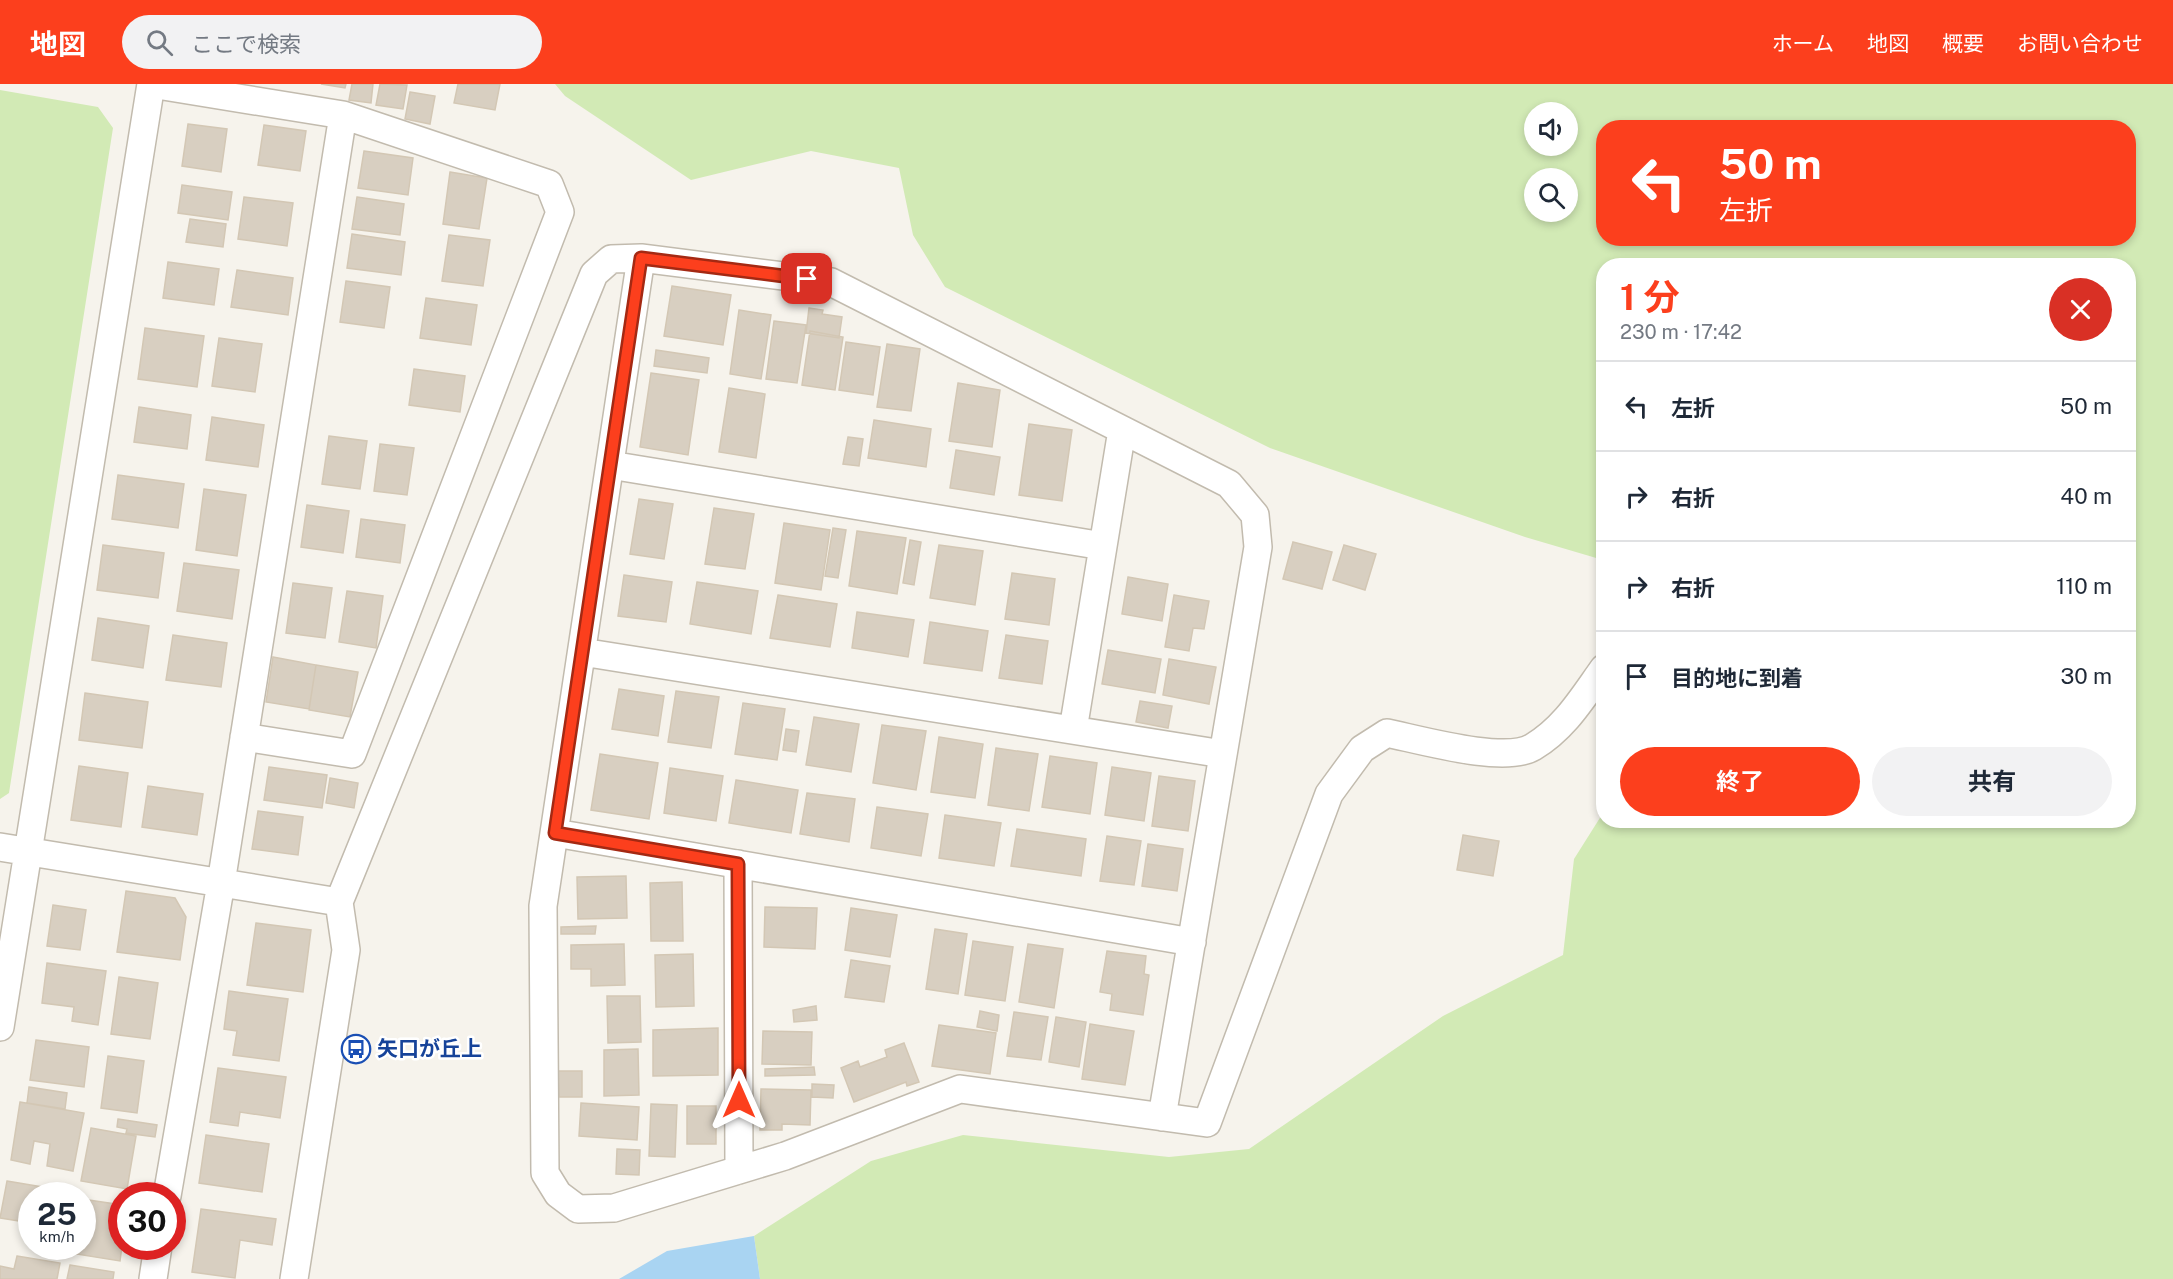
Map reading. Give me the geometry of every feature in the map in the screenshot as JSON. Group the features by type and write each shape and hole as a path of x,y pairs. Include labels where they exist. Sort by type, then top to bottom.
{"street":[{"path":"0,1027 151,84 265,93 343,115 549,184 560,212 352,753 244,737"},
{"path":"169,1182 244,737 343,115"},
{"path":"641,258 543,906 544,1173 558,1194 578,1209 614,1208 785,1156 960,1089 1207,1123 1329,794 1362,748 1387,733 1496,754 1532,748 1568,718 1596,679"},
{"path":"294,1279 346,950 339,902 594,274 611,259 641,258 831,282 1229,484 1255,515 1258,547 1162,1117"},
{"path":"1073,730 1122,430"},
{"path":"610,465 1103,546"},
{"path":"582,652 1223,754"},
{"path":"555,833 1192,942"},
{"path":"0,847 339,902"},
{"path":"738,864 739,1170"},
{"path":"153,1279 156,1260"}],"green space":[{"path":"555,84 2173,84 2173,1279 760,1279 754,1236 871,1161 963,1135 1169,1157 1249,1149 1443,1016 1563,955 1574,859 1596,824 1596,828 2136,828 2136,258 1596,258 1596,558 1525,537 1270,448 945,287 913,235 899,168 811,151 691,180 565,96"},
{"path":"0,90 98,107 113,128 9,793 0,799"}],"water":[{"path":"754,1236 760,1279 619,1279 667,1251"}],"building":[{"path":"321,84 346,84 345,88"},
{"path":"352,84 373,84 371,103 349,100"},
{"path":"380,84 407,85 403,109 376,105"},
{"path":"458,84 500,84 495,110 454,103"},
{"path":"410,92 435,96 430,124 405,119"},
{"path":"188,124 227,129 221,172 182,166"},
{"path":"264,125 306,131 300,171 258,165"},
{"path":"364,151 413,158 408,195 358,188"},
{"path":"450,172 487,178 479,229 443,224"},
{"path":"182,185 232,192 228,220 178,213"},
{"path":"244,197 293,203 287,246 238,239"},
{"path":"357,197 404,204 400,235 352,229"},
{"path":"190,219 226,224 223,247 186,242"},
{"path":"352,234 405,242 401,275 347,268"},
{"path":"449,235 490,240 483,286 442,281"},
{"path":"168,262 219,269 214,305 163,298"},
{"path":"237,270 293,278 288,315 231,307"},
{"path":"346,281 390,287 384,328 340,322"},
{"path":"672,286 731,295 723,345 664,336"},
{"path":"426,298 477,305 471,345 420,338"},
{"path":"809,308 823,310 822,314 842,317 839,338 806,333"},
{"path":"739,310 771,315 761,379 730,374"},
{"path":"774,321 806,325 797,383 766,379"},
{"path":"145,328 204,336 197,387 138,379"},
{"path":"810,331 843,337 835,390 802,385"},
{"path":"219,338 262,344 255,392 212,386"},
{"path":"846,342 880,347 873,395 839,390"},
{"path":"887,344 920,349 911,411 877,407"},
{"path":"656,350 709,358 707,373 654,366"},
{"path":"414,369 465,376 460,412 409,405"},
{"path":"651,373 699,380 688,455 640,447"},
{"path":"958,383 1000,390 992,447 949,441"},
{"path":"729,388 765,394 756,458 719,452"},
{"path":"139,407 191,415 187,449 134,442"},
{"path":"212,417 264,425 258,467 206,460"},
{"path":"874,420 931,429 926,467 868,458"},
{"path":"1029,424 1072,430 1062,501 1019,495"},
{"path":"329,436 367,441 360,489 322,484"},
{"path":"848,437 863,439 859,466 843,464"},
{"path":"380,444 414,448 407,495 374,491"},
{"path":"956,450 1000,457 994,495 950,488"},
{"path":"118,475 184,484 178,528 112,519"},
{"path":"204,489 246,495 237,556 196,550"},
{"path":"639,499 673,504 664,559 630,554"},
{"path":"307,505 349,511 343,553 301,547"},
{"path":"714,508 754,514 745,569 705,564"},
{"path":"361,519 405,525 400,563 356,557"},
{"path":"784,523 830,530 821,590 775,583"},
{"path":"833,528 846,530 838,578 825,576"},
{"path":"857,531 906,538 897,594 849,586"},
{"path":"910,540 921,542 914,585 903,583"},
{"path":"1293,542 1332,552 1322,589 1283,579"},
{"path":"103,545 164,553 158,598 97,590"},
{"path":"939,545 983,551 975,605 930,598"},
{"path":"1344,545 1376,554 1365,590 1333,580"},
{"path":"184,563 239,570 232,619 177,611"},
{"path":"1012,573 1055,579 1049,625 1005,619"},
{"path":"624,575 672,582 666,622 618,616"},
{"path":"1128,577 1168,584 1162,621 1122,614"},
{"path":"697,582 758,591 751,634 690,624"},
{"path":"293,583 332,588 325,638 286,633"},
{"path":"347,591 383,596 376,648 339,642"},
{"path":"778,595 837,604 830,647 770,638"},
{"path":"1174,595 1209,601 1204,629 1193,628 1189,651 1165,647"},
{"path":"857,612 914,620 908,657 852,648"},
{"path":"98,618 149,626 143,668 92,660"},
{"path":"930,622 988,631 982,671 924,663"},
{"path":"173,635 227,643 221,687 166,680"},
{"path":"1006,635 1048,641 1042,684 999,678"},
{"path":"1108,650 1161,659 1155,693 1102,684"},
{"path":"273,657 316,665 309,709 266,702"},
{"path":"1169,659 1216,667 1209,704 1163,695"},
{"path":"316,665 358,672 350,717 309,710"},
{"path":"619,689 664,696 658,736 612,729"},
{"path":"676,691 719,697 711,748 668,742"},
{"path":"85,693 148,702 142,748 79,740"},
{"path":"1140,701 1172,706 1168,728 1136,722"},
{"path":"743,703 785,709 777,760 735,754"},
{"path":"814,717 859,724 851,772 806,765"},
{"path":"882,725 926,731 916,790 873,783"},
{"path":"786,729 799,731 796,752 783,750"},
{"path":"939,737 983,744 975,798 931,792"},
{"path":"996,748 1038,754 1029,811 988,805"},
{"path":"600,754 658,763 649,819 591,810"},
{"path":"1050,756 1097,763 1090,814 1042,807"},
{"path":"79,766 128,773 121,827 71,820"},
{"path":"269,767 327,775 322,808 264,800"},
{"path":"1112,767 1151,773 1144,821 1105,815"},
{"path":"670,768 723,776 716,821 664,813"},
{"path":"1159,776 1195,781 1188,831 1152,826"},
{"path":"330,778 358,783 354,808 326,803"},
{"path":"736,780 798,790 791,833 729,823"},
{"path":"148,786 203,794 197,835 142,827"},
{"path":"807,793 855,799 849,842 800,834"},
{"path":"877,807 928,814 921,856 871,848"},
{"path":"258,811 303,817 298,855 252,849"},
{"path":"945,815 1001,823 994,866 939,858"},
{"path":"1017,829 1086,839 1081,876 1011,866"},
{"path":"1463,835 1499,841 1493,876 1457,870"},
{"path":"1107,836 1141,841 1134,885 1100,881"},
{"path":"1148,844 1183,849 1177,891 1142,886"},
{"path":"626,876 627,918 578,919 577,877"},
{"path":"682,882 683,941 651,941 650,883"},
{"path":"126,891 175,898 186,917 180,960 117,952"},
{"path":"53,905 86,910 80,950 47,946"},
{"path":"765,907 817,908 815,949 764,947"},
{"path":"851,908 897,915 890,957 845,950"},
{"path":"256,923 311,930 303,992 247,985"},
{"path":"596,926 595,934 561,934 561,927"},
{"path":"935,929 967,934 958,994 926,989"},
{"path":"973,941 1013,947 1005,1001 965,995"},
{"path":"624,944 625,985 591,986 591,969 571,969 571,945"},
{"path":"1028,944 1063,949 1054,1008 1019,1002"},
{"path":"1107,951 1146,956 1144,974 1149,975 1143,1015 1110,1010 1112,994 1100,992"},
{"path":"693,954 694,1006 656,1007 655,955"},
{"path":"851,960 890,966 884,1002 845,997"},
{"path":"47,963 106,971 98,1025 72,1021 74,1007 42,1003"},
{"path":"119,977 158,983 150,1039 111,1034"},
{"path":"229,991 288,999 279,1061 233,1055 237,1031 224,1029"},
{"path":"607,996 640,996 641,1042 608,1043"},
{"path":"816,1006 817,1020 794,1022 793,1010"},
{"path":"980,1011 999,1015 997,1031 977,1027"},
{"path":"1014,1012 1048,1017 1041,1060 1007,1056"},
{"path":"1056,1017 1086,1022 1079,1067 1049,1062"},
{"path":"1090,1024 1134,1031 1125,1085 1082,1079"},
{"path":"939,1025 996,1033 990,1074 932,1066"},
{"path":"718,1028 718,1075 653,1076 653,1030"},
{"path":"763,1031 812,1032 811,1065 762,1064"},
{"path":"36,1040 89,1047 84,1087 30,1080"},
{"path":"904,1043 919,1082 907,1086 906,1082 854,1102 841,1068 858,1061 860,1067 887,1057 885,1050"},
{"path":"638,1049 639,1095 604,1096 604,1050"},
{"path":"108,1056 144,1061 137,1113 101,1108"},
{"path":"814,1067 815,1075 765,1076 765,1069"},
{"path":"218,1068 286,1077 280,1118 240,1112 238,1126 210,1122"},
{"path":"558,1071 582,1071 582,1097 559,1097"},
{"path":"812,1084 834,1085 833,1098 812,1097"},
{"path":"29,1087 67,1093 65,1109 27,1103"},
{"path":"761,1089 811,1090 810,1125 782,1124 782,1130 760,1130"},
{"path":"20,1102 84,1113 73,1171 47,1166 50,1144 34,1141 30,1164 11,1160"},
{"path":"581,1103 639,1107 637,1140 579,1136"},
{"path":"651,1104 677,1105 675,1157 649,1156"},
{"path":"687,1106 716,1106 716,1144 687,1144"},
{"path":"118,1119 157,1125 155,1137 126,1133 127,1129 117,1127"},
{"path":"91,1128 136,1136 128,1182 108,1182 108,1186 81,1181"},
{"path":"206,1135 269,1144 262,1192 199,1183"},
{"path":"617,1149 640,1150 639,1175 616,1174"},
{"path":"7,1181 18,1183 18,1221 0,1218"},
{"path":"96,1201 108,1203 108,1259 96,1257"},
{"path":"201,1209 276,1219 272,1245 240,1240 235,1278 192,1272"},
{"path":"17,1256 18,1260 60,1263 57,1279 0,1279 0,1266 14,1269"},
{"path":"70,1265 114,1272 113,1279 67,1279"}],"place":[{"name":"矢口が丘上","path":"356,1049"}],"route":[{"path":"739,1100 738,864 555,833 641,258 807,279"}]}
